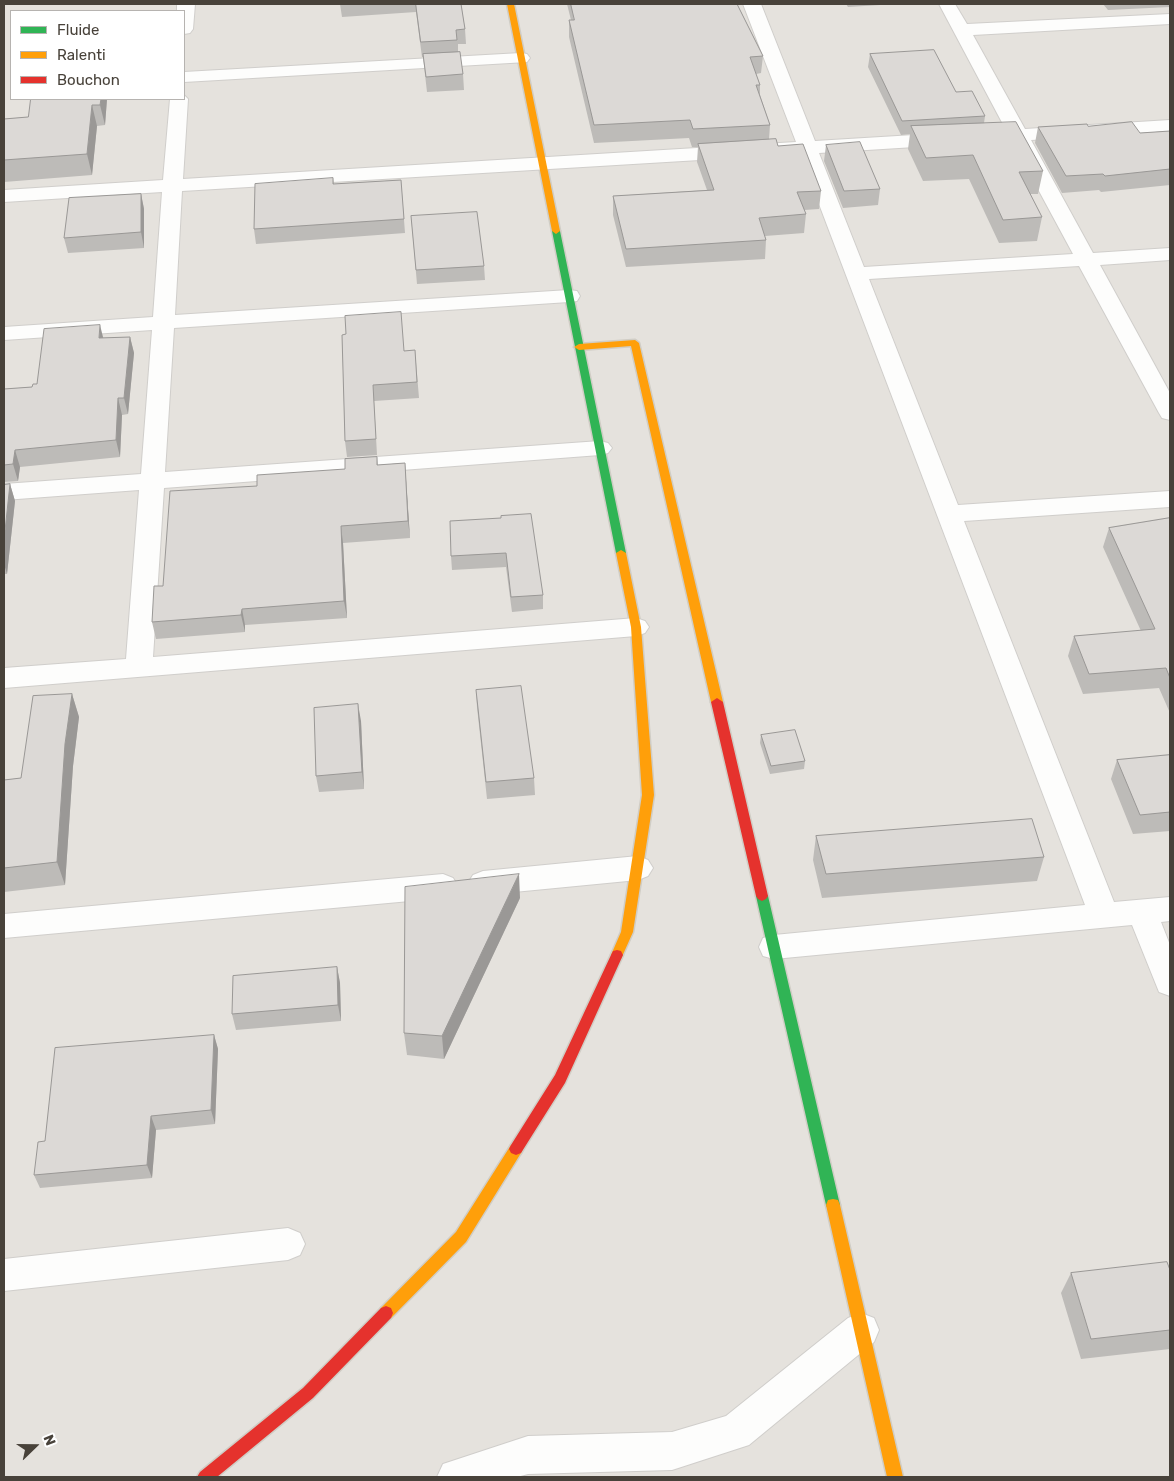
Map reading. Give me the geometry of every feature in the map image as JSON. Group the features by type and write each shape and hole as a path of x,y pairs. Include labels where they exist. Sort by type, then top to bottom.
{"main road":[{"path":"205,1477 308,1393 461,1238 560,1079 628,932 648,795 636,627 510,4"},
{"path":"579,346 635,343 895,1477"}],"street":[{"path":"185,16 186,4"},
{"path":"752,4 1104,916"},
{"path":"947,4 1170,412"},
{"path":"962,30 1170,19"},
{"path":"185,77 521,58"},
{"path":"139,667 179,100"},
{"path":"4,196 1170,126"},
{"path":"856,274 1170,254"},
{"path":"4,333 569,296"},
{"path":"4,492 600,448"},
{"path":"949,514 1170,499"},
{"path":"4,678 636,627"},
{"path":"4,926 638,868"},
{"path":"774,947 1156,911 1170,983"},
{"path":"4,1274 288,1244"},
{"path":"456,1477 528,1455 672,1450 736,1432 861,1330"}],"shaded area":[{"path":"4,4 1170,4 1170,1477 4,1477"}],"building":[{"path":"416,4 461,4 465,29 456,30 457,40 421,42"},
{"path":"571,4 737,4 763,56 750,57 760,85 756,85 770,125 693,129 690,120 594,125 569,20 574,20"},
{"path":"934,50 956,92 972,91 985,116 902,121 870,54"},
{"path":"460,52 463,74 426,77 423,54"},
{"path":"31,100 101,100 100,105 92,105 87,154 4,160 4,119 28,117"},
{"path":"1016,122 1043,171 1019,172 1042,217 1003,220 973,155 926,158 911,126"},
{"path":"1132,122 1140,133 1170,131 1170,169 1105,176 1103,174 1066,176 1038,127 1087,124 1088,126"},
{"path":"776,139 778,146 803,144 821,191 797,192 806,214 759,218 766,240 626,249 613,196 714,190 698,144"},
{"path":"860,142 880,189 844,191 826,145"},
{"path":"333,178 333,184 401,180 404,219 254,229 255,184"},
{"path":"141,194 141,232 64,238 69,198"},
{"path":"477,212 484,266 416,270 411,216"},
{"path":"401,312 404,351 415,350 417,382 373,385 376,439 345,441 342,335 346,334 345,316"},
{"path":"100,325 99,338 130,337 124,398 118,398 116,440 15,450 13,464 4,465 4,389 32,387 33,384 37,384 44,329"},
{"path":"377,457 377,465 405,463 408,521 341,526 344,601 242,609 241,615 152,622 154,586 163,586 170,491 257,486 257,475 345,469 345,459"},
{"path":"10,484 4,540 4,485"},
{"path":"531,514 543,595 511,597 506,553 451,556 450,521"},
{"path":"1170,518 1170,678 1166,668 1089,674 1074,636 1155,629 1109,528"},
{"path":"521,686 534,778 486,782 476,690"},
{"path":"72,694 65,744 57,862 4,868 4,780 21,778 33,696"},
{"path":"358,704 362,772 316,776 314,708"},
{"path":"795,730 805,761 771,766 761,735"},
{"path":"1170,755 1170,812 1140,815 1117,760"},
{"path":"1032,819 1044,857 826,874 816,836"},
{"path":"519,874 442,1036 404,1033 405,887"},
{"path":"337,967 338,1005 232,1014 233,976"},
{"path":"214,1035 211,1110 151,1116 147,1165 34,1175 38,1142 45,1141 55,1048"},
{"path":"1167,1262 1170,1270 1170,1330 1091,1339 1071,1273"}],"traffic: fast":[{"path":"556,231 621,553"},
{"path":"762,896 833,1205"}],"traffic: slow":[{"path":"510,4 556,231"},
{"path":"579,347 635,343 717,702"},
{"path":"617,955 627,932 648,795 636,627 621,553"},
{"path":"386,1313 461,1237 516,1149"},
{"path":"833,1205 895,1477"}],"traffic: jam":[{"path":"717,702 762,896"},
{"path":"516,1149 560,1079 617,955"},
{"path":"205,1477 308,1393 386,1313"}]}
